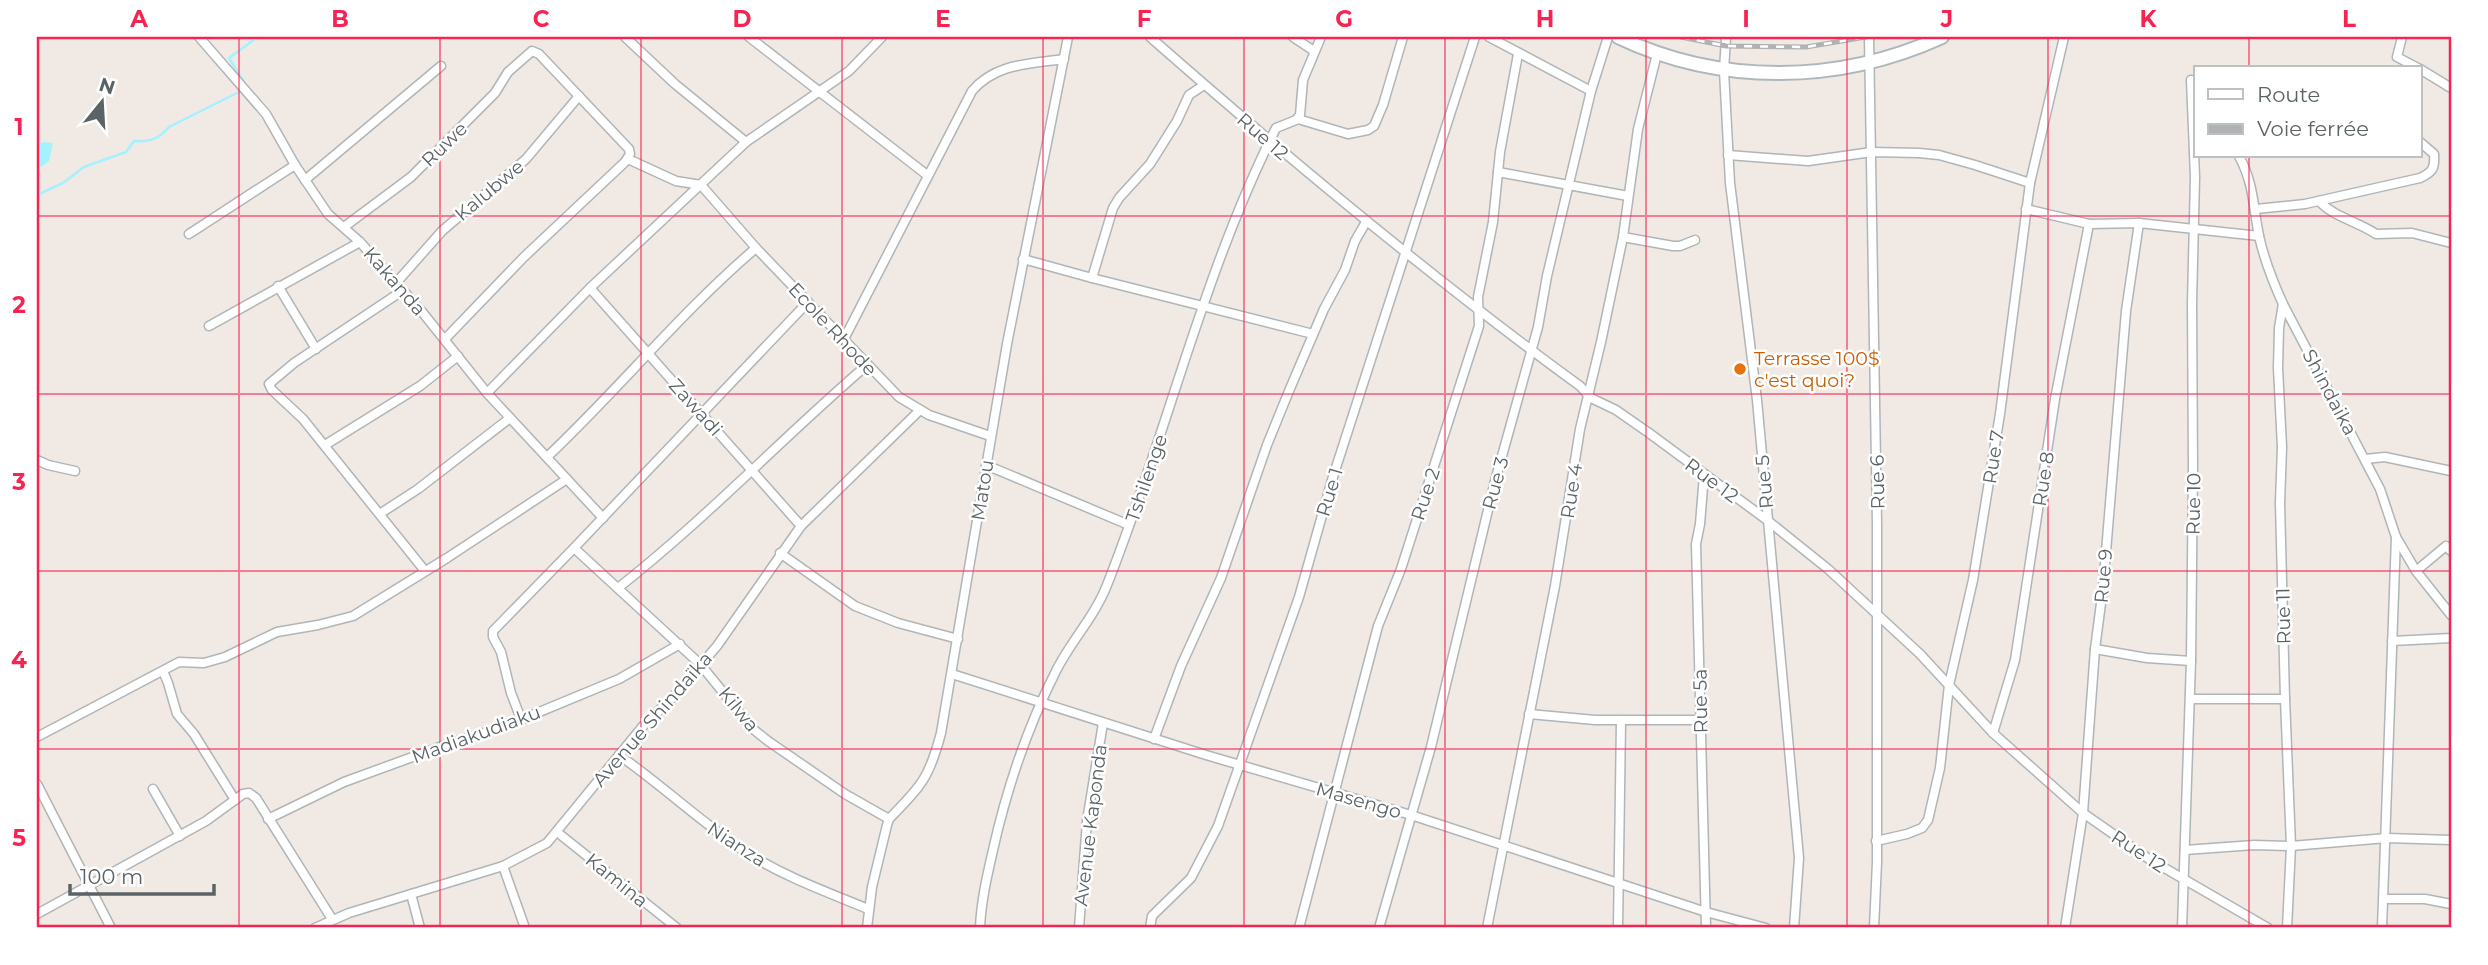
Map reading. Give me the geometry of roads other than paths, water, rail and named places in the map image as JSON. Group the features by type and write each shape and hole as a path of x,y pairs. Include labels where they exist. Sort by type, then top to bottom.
{"main road":[{"path":"1618,37 1657,54 1724,71 1789,73 1869,63 1942,37"}],"street":[{"name":"Kakanda","path":"199,37 266,114 295,165 328,214 360,242 487,393 603,518"},
{"path":"625,37 684,92 746,142"},
{"path":"749,37 927,175"},
{"path":"487,393 590,288 746,142 849,71 883,37"},
{"name":"Matou","path":"867,928 880,850 889,819 917,791 929,772 941,733 990,436 1068,37"},
{"name":"Rue 12","path":"1150,37 1269,142 1366,222 1589,396 1626,417 1767,520 1828,569 1876,612 1993,733 2083,813 2184,880 2268,928"},
{"path":"1293,37 1314,51"},
{"path":"1321,37 1303,80 1301,112 1297,119 1348,134 1374,126 1403,37"},
{"name":"Rue 1","path":"1150,928 1150,918 1154,913 1184,886 1198,868 1218,826 1299,597 1332,480 1475,37"},
{"path":"1489,37 1591,91"},
{"name":"Rue 3","path":"1379,928 1431,747 1492,492 1532,350 1546,276 1591,91 1608,37"},
{"name":"Rue 5","path":"1726,37 1724,71 1728,155 1757,400 1800,865 1794,928"},
{"name":"Rue 6","path":"1869,37 1876,360 1874,928"},
{"name":"Rue 7","path":"1876,841 1922,828 1928,820 1940,768 1949,685 1978,556 2009,352 2011,317 2030,183 2064,37"},
{"path":"2393,66 2402,37"},
{"name":"Ruwe","path":"344,227 411,177 495,93 508,72 532,51 539,54 579,96"},
{"name":"Rue 2","path":"1299,928 1378,626 1401,569 1479,326 1478,297 1493,222 1518,54"},
{"name":"Rue 4","path":"1487,928 1555,586 1580,429 1623,237 1638,129 1657,54"},
{"path":"2397,57 2414,66"},
{"path":"844,339 972,90 1000,69 1064,59"},
{"path":"305,180 442,66"},
{"path":"2422,71 2451,88"},
{"path":"1092,278 1113,208 1150,164 1177,121 1189,95 1204,85"},
{"path":"444,339 631,154 579,96"},
{"name":"Kalubwe","path":"396,283 442,231 526,159 579,96"},
{"name":"Tshilenge","path":"980,928 983,894 999,821 1018,759 1041,702 1068,650 1103,593 1152,464 1235,219 1276,128 1297,119"},
{"path":"2256,209 2319,201 2429,174 2434,169 2434,155 2422,144"},
{"path":"1728,155 1808,162 1872,152 1939,155 2030,183"},
{"name":"Rue 10","path":"2182,928 2191,662 2195,158"},
{"name":"Shindaika","path":"2240,158 2250,179 2259,236 2283,304 2384,496 2396,537 2416,571 2451,615"},
{"path":"628,159 676,181 701,185"},
{"path":"189,234 295,165"},
{"path":"1499,172 1628,195"},
{"name":"Ecole Rhode","path":"701,185 756,248 899,397 919,411 990,436"},
{"path":"2319,201 2333,213 2365,226 2376,234 2412,233 2451,243"},
{"path":"2026,209 2089,224 2139,223 2259,236"},
{"path":"1154,739 1181,666 1221,578 1267,445 1313,334 1366,222"},
{"name":"Rue 9","path":"2065,928 2083,813 2126,311 2139,223"},
{"name":"Rue 8","path":"1993,733 2015,660 2055,399 2089,224"},
{"path":"1623,237 1673,246 1695,240"},
{"path":"209,326 360,242"},
{"path":"547,457 603,402 647,352 733,267 756,248"},
{"path":"1023,258 1313,334"},
{"path":"278,286 316,349"},
{"name":"Zawadi","path":"590,288 801,526"},
{"path":"402,291 274,378 270,384 272,390 303,419 381,513 425,571"},
{"path":"522,719 492,631 575,548 808,302"},
{"name":"Rue 11","path":"2283,304 2279,328 2278,368 2291,846 2287,928"},
{"path":"325,446 420,386 458,356"},
{"path":"618,588 685,534 867,365"},
{"name":"Avenue Shindaïka","path":"315,928 332,919 503,866 541,848 643,726 673,697 732,626 779,554 801,526 919,411"},
{"path":"381,513 418,489 510,418"},
{"path":"2365,459 2385,457 2451,471"},
{"path":"37,460 48,466 75,471"},
{"path":"986,465 1129,525"},
{"name":"Rue 5a","path":"1704,475 1696,544 1706,928"},
{"path":"37,737 183,661 204,663 225,657 277,632 353,616 567,479"},
{"path":"2382,928 2396,537"},
{"path":"2416,571 2446,546 2451,551"},
{"name":"Kilwa","path":"575,548 700,664 753,729 834,788 889,819"},
{"path":"779,554 855,606 898,623 958,639"},
{"path":"2392,640 2451,638"},
{"name":"Madiakudiaku","path":"268,819 316,794 355,778 522,719 619,679 680,644"},
{"path":"2095,649 2191,662"},
{"path":"163,671 177,714 194,734 235,800"},
{"name":"Masengo","path":"952,674 1238,765 1411,815 1706,912 1766,928"},
{"path":"2190,699 2285,699"},
{"path":"1529,713 1621,721 1700,720"},
{"path":"1618,928 1621,721"},
{"name":"Avenue Kaponda","path":"1079,928 1087,821 1103,723"},
{"name":"Nianza","path":"620,755 699,819 749,854 802,882 869,909"},
{"path":"37,784 111,928"},
{"path":"153,789 180,836"},
{"path":"37,914 206,821 246,793 252,794 332,919"},
{"name":"Kamina","path":"557,832 677,928"},
{"path":"2185,850 2254,845 2291,846 2387,838 2451,839"},
{"path":"503,866 524,928"},
{"path":"411,894 420,928"},
{"path":"2384,899 2432,900 2451,904"}],"water":[{"path":"43,142 53,143 49,161 37,170 37,145"}],"waterway":[{"path":"247,87 229,58 258,37"},
{"path":"37,195 63,183 84,167 126,152 134,141 154,139 169,127 241,91"}],"railway":[{"path":"1681,37 1726,46 1806,47 1866,37"}],"place":[{"name":"Terrasse 100$ c'est quoi?","path":"1740,369"}]}
